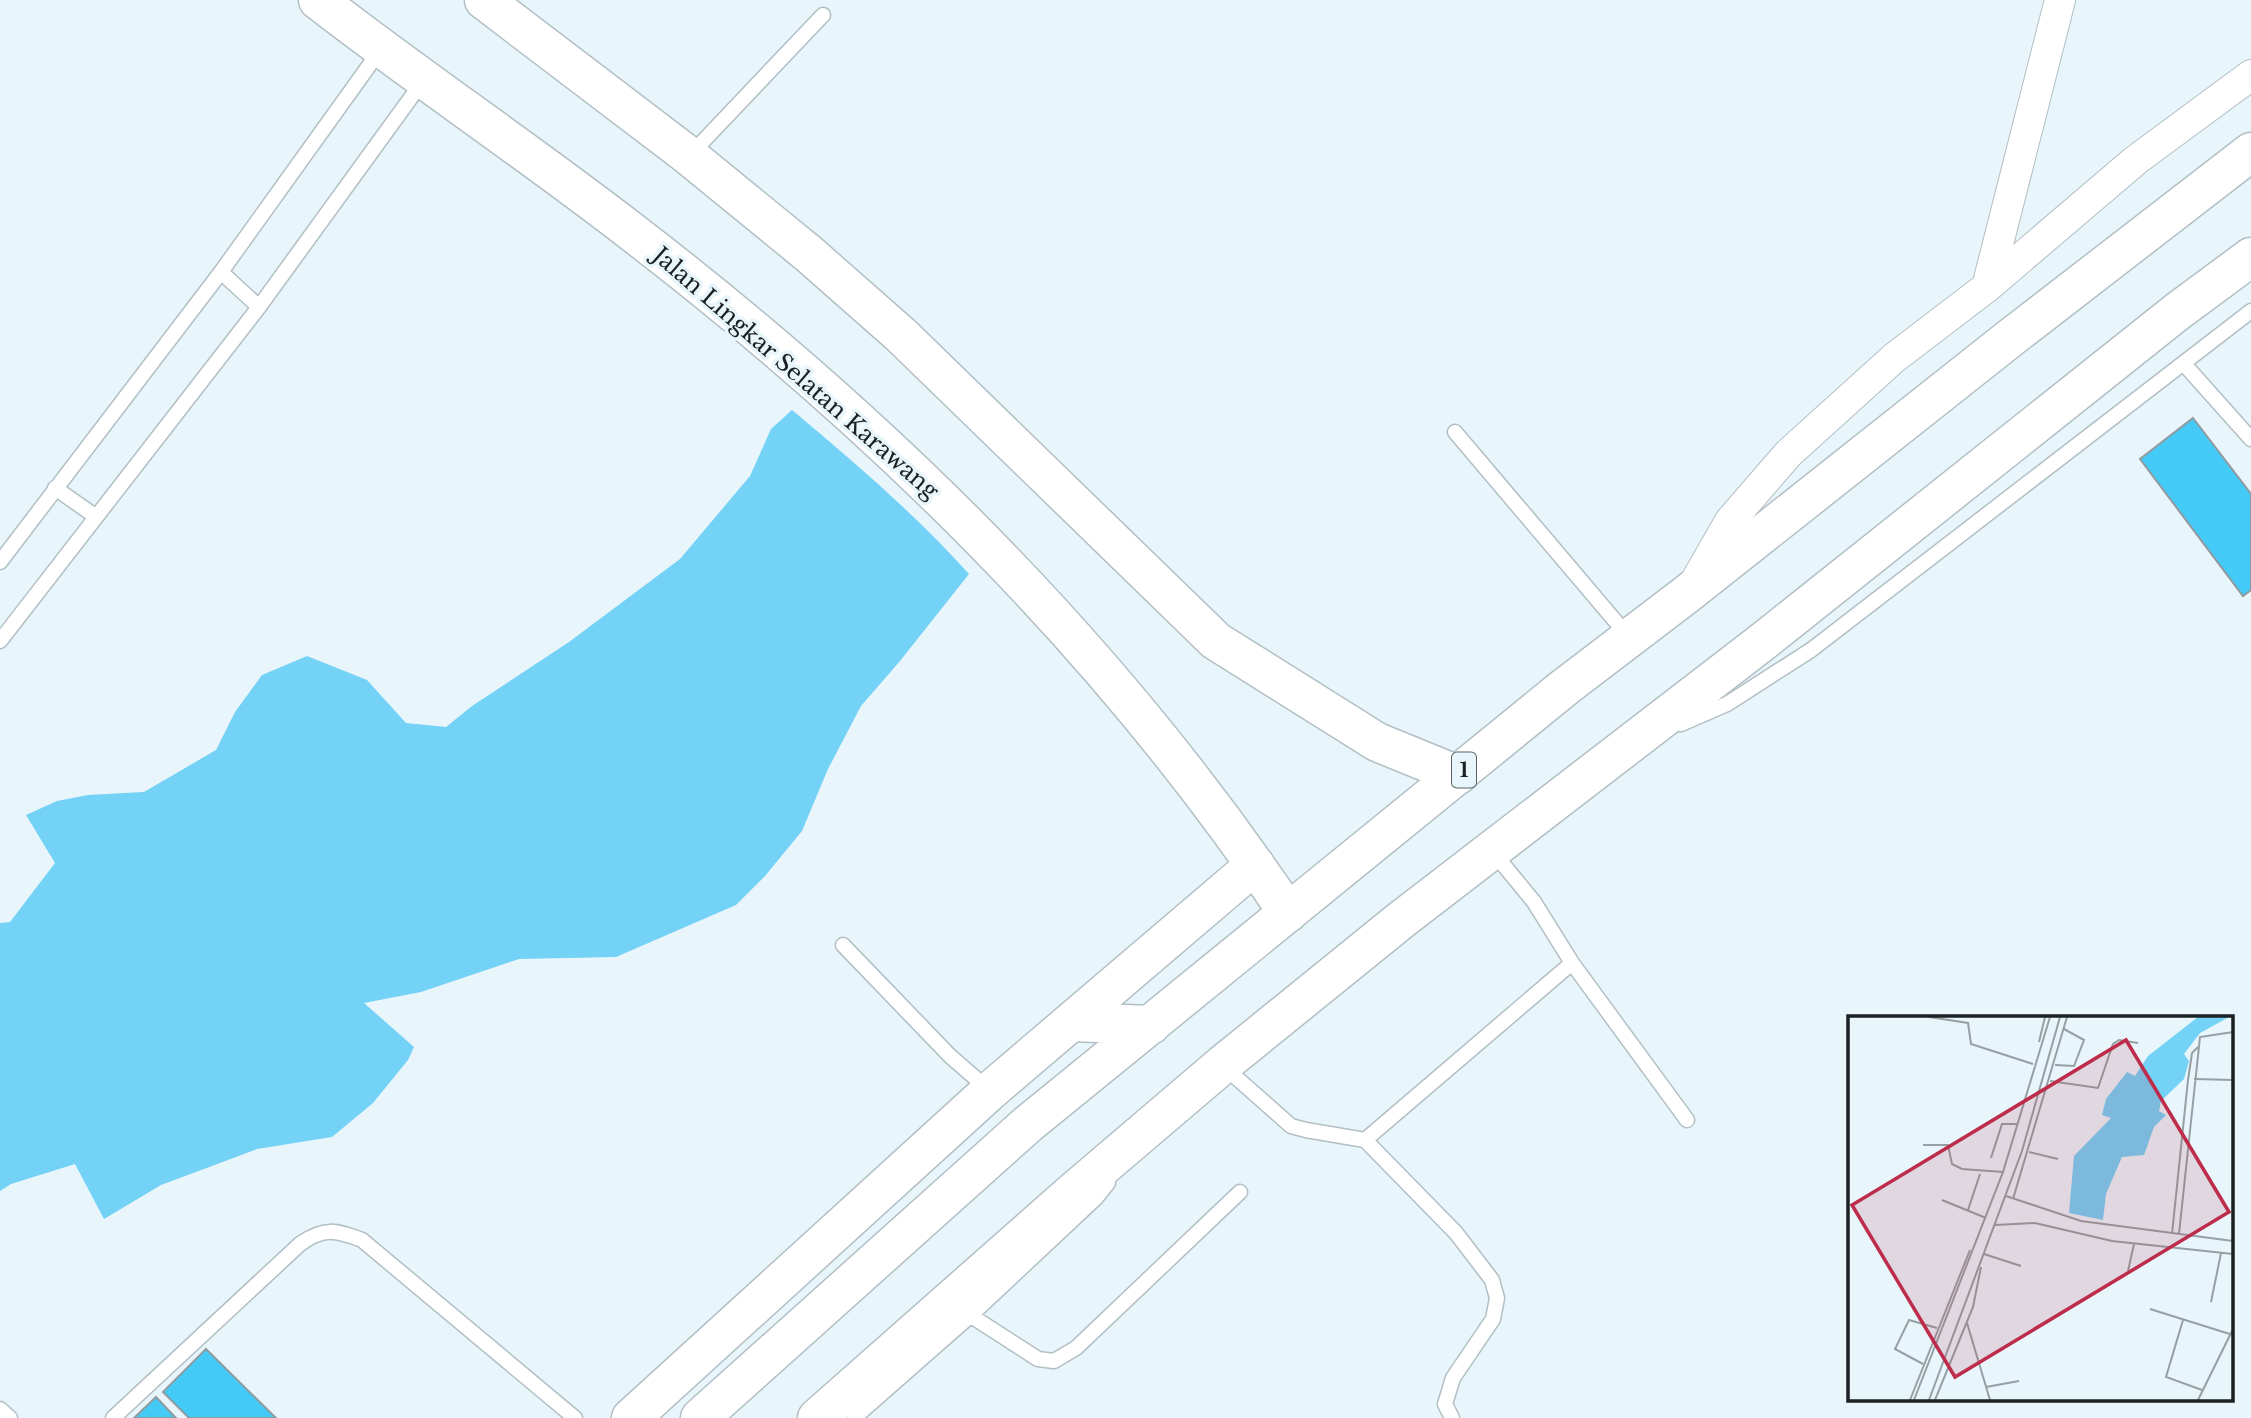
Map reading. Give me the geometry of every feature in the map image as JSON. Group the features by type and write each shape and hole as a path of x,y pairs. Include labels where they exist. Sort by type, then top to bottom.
{"main road":[{"name":"Jalan Lingkar Selatan Karawang","path":"318,0 631,231 713,296 806,375 928,486 1091,657 1160,738 1288,913"},
{"path":"484,0 689,156 809,254 901,335 1216,641 1377,742 1458,775"},
{"name":"1","path":"701,1418 1028,1125 1629,637 2251,152"},
{"path":"817,1418 960,1308 1149,1129 1222,1065 1401,920 1627,748 2134,345 2251,257"},
{"path":"631,1418 990,1091 1255,865"},
{"path":"1073,1022 1151,1025"}],"street":[{"path":"1987,287 2060,0"},
{"path":"1687,594 1730,521 1788,454 1894,358 1987,287 2136,160 2251,75"}],"lane":[{"path":"689,156 823,15"},
{"path":"0,562 222,272 381,49"},
{"path":"0,641 94,516 259,307 424,80"},
{"path":"222,272 259,307"},
{"path":"1627,748 1727,704 1811,650 2251,311"},
{"path":"2184,365 2251,439"},
{"path":"1455,432 1629,637"},
{"path":"55,488 94,516"},
{"path":"1492,851 1534,902 1572,963 1687,1120"},
{"path":"843,945 950,1056 990,1091"},
{"path":"1365,1140 1572,963"},
{"path":"1222,1065 1291,1125 1365,1140 1456,1233 1492,1280 1497,1298 1493,1319 1453,1378 1445,1404 1452,1418"},
{"path":"854,1418 960,1308 1038,1359 1054,1361 1076,1349 1240,1192"},
{"path":"113,1418 300,1244 314,1235 339,1231 362,1240 575,1418"},
{"path":"0,1409 10,1418"}],"shaded area":[{"path":"792,410 906,509 969,574 861,706 828,769 802,831 765,876 736,905 616,957 519,959 421,992 364,1003 414,1047 408,1060 373,1103 332,1137 257,1149 161,1185 104,1219 75,1164 11,1184 0,1191 0,923 10,922 55,863 26,815 57,801 88,795 144,792 216,750 235,712 262,675 307,656 367,680 406,723 446,727 472,706 569,642 680,559 750,476 771,429"}],"building":[{"path":"2193,418 2251,494 2251,590 2243,596 2140,459"},
{"path":"206,1349 276,1418 189,1418 163,1392"},
{"path":"156,1397 176,1418 134,1418"}]}
